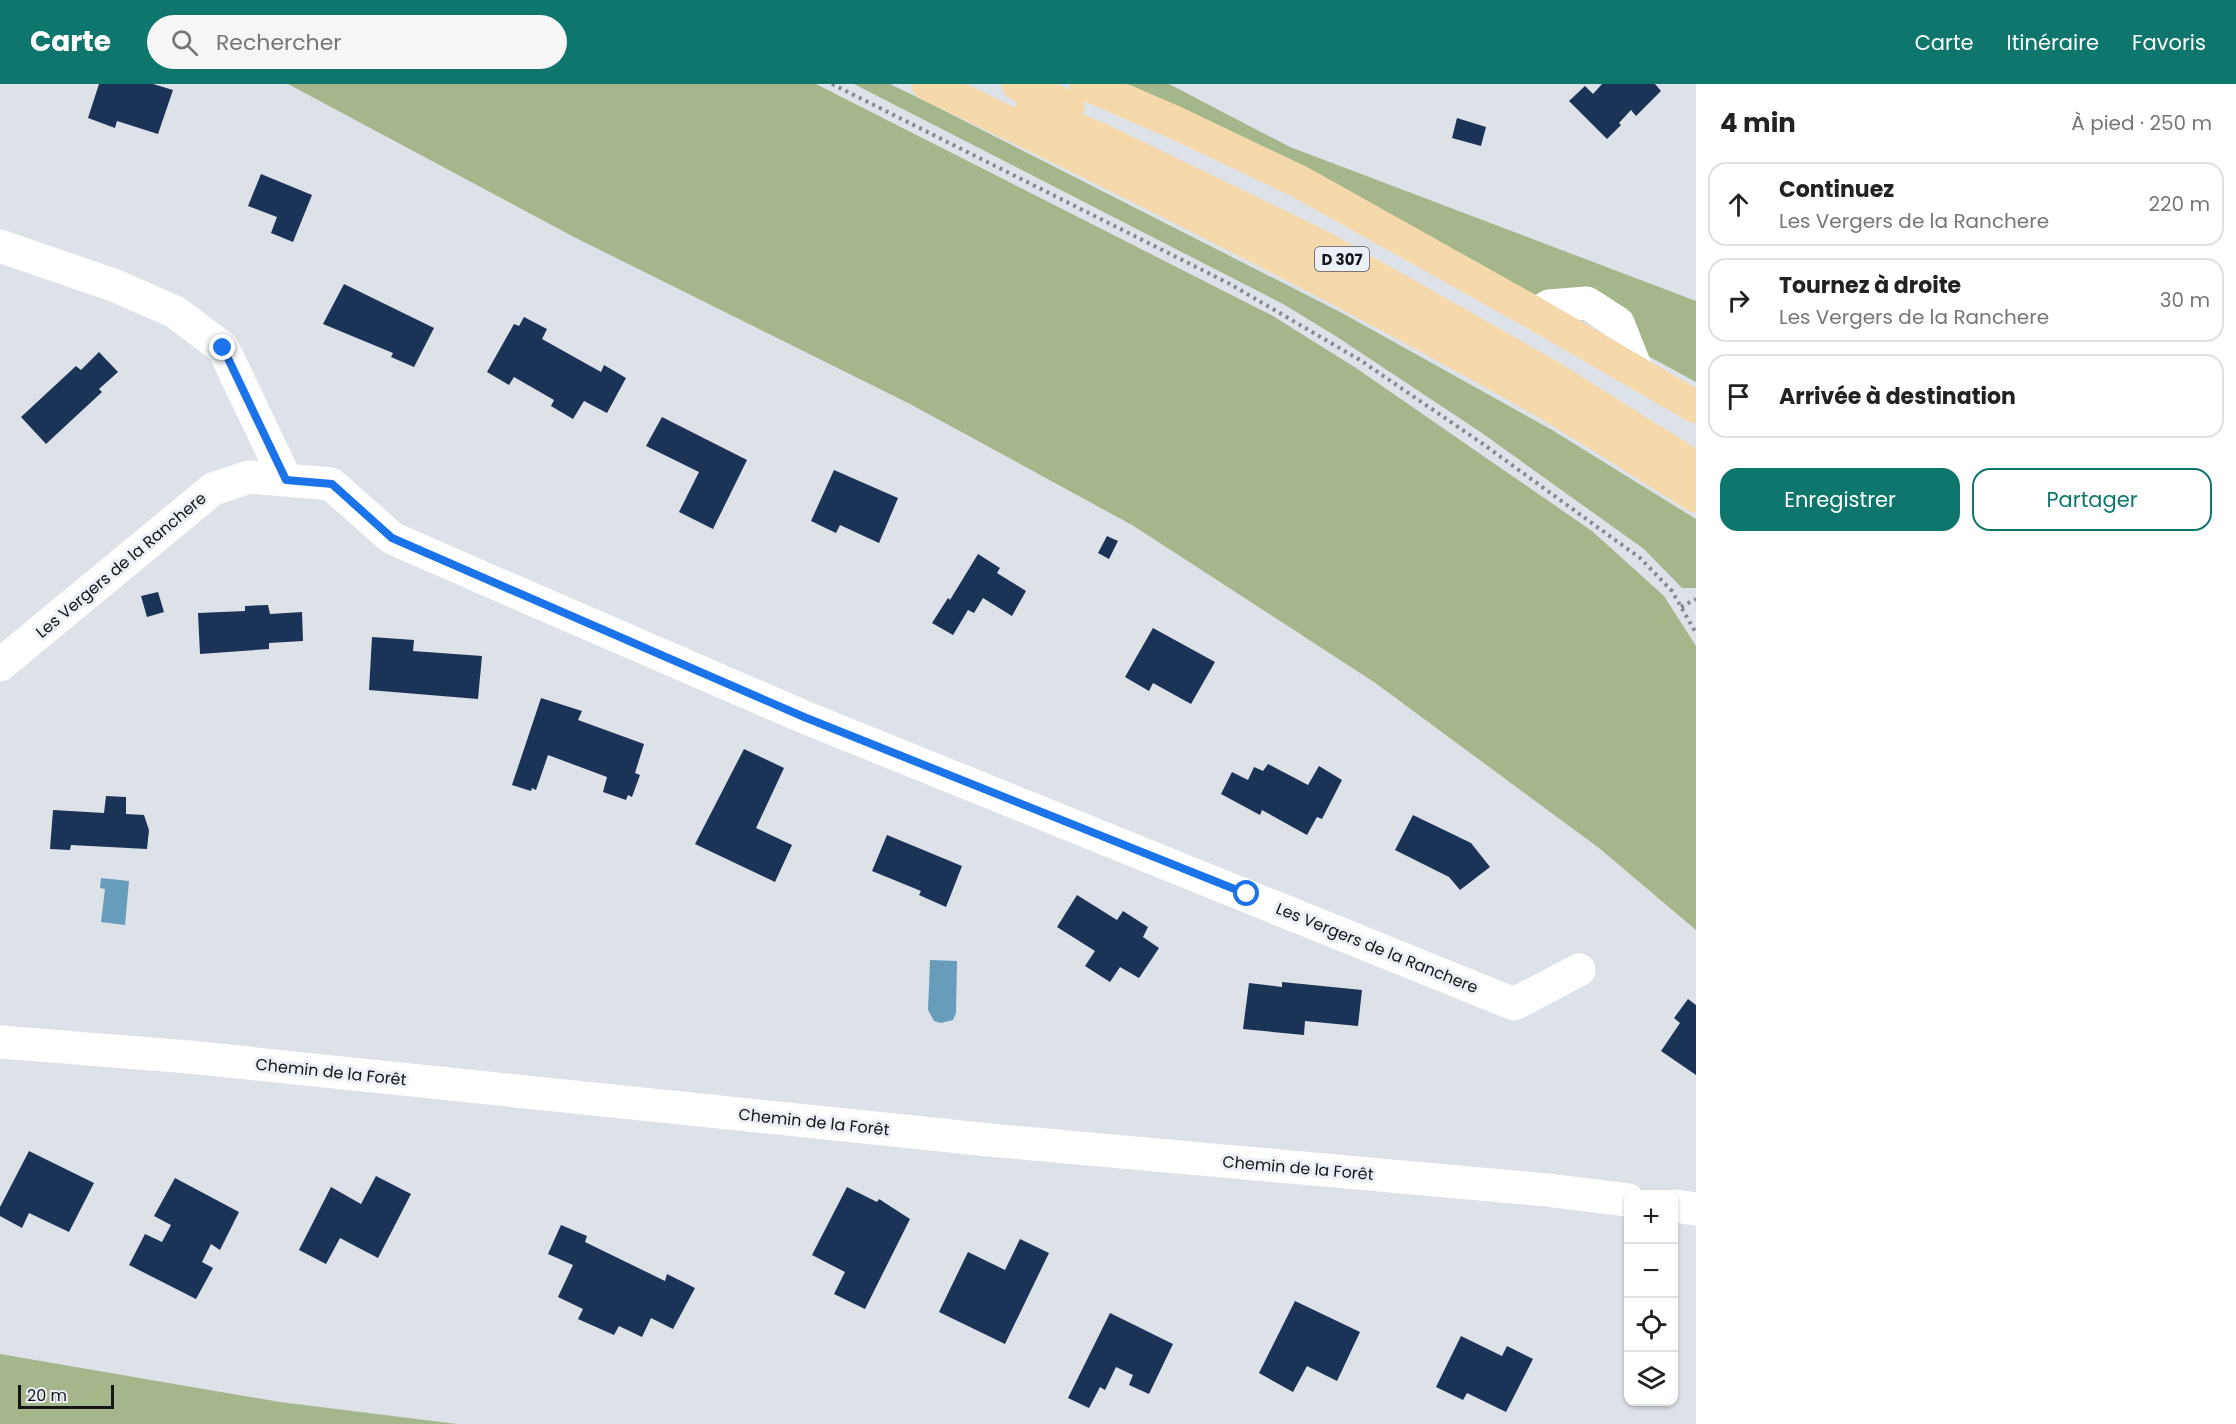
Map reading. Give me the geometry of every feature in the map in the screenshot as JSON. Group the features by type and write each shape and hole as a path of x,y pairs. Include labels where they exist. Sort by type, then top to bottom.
{"main road":[{"path":"927,84 1111,171 1323,280 1524,390 1696,496"},
{"name":"D 307","path":"969,84 1100,139 1322,247 1548,375 1696,468"},
{"name":"D 307","path":"1018,84 1240,188 1397,269 1608,387 1696,443"},
{"path":"1086,84 1174,122 1300,182 1637,371 1696,407"}],"street":[{"path":"0,246 116,286 175,312 223,348 286,480"},
{"path":"1322,247 1323,280"},
{"name":"Les Vergers de la Ranchere","path":"0,665 213,489 249,477 332,484 392,538 804,717 1514,1004 1579,969"},
{"name":"Chemin de la Forêt","path":"0,1042 189,1057 978,1139 1547,1190 1624,1199"},
{"path":"1678,1207 1696,1209"}],"path":[{"path":"832,84 1230,284 1321,336 1483,444 1616,539 1659,578 1681,607 1696,633"},
{"path":"1681,607 1696,599"}],"green space":[{"path":"288,84 816,84 1273,316 1356,368 1592,531 1664,596 1696,646 1696,930 1599,848 1374,682 1132,525 910,404 574,237"},
{"path":"854,84 890,84 939,108 1342,313 1552,430 1696,519 1696,588 1682,588 1644,549 1479,431 1283,304"},
{"path":"1122,84 1169,84 1290,147 1696,301 1696,382 1506,279"},
{"path":"0,1354 280,1402 457,1424 0,1424"}],"water":[{"path":"101,878 129,881 125,925 101,922 105,889 100,888"},
{"path":"930,960 957,961 956,1013 953,1020 941,1023 934,1021 928,1010"}],"building":[{"path":"99,84 153,84 173,90 158,134 117,121 115,128 88,118"},
{"path":"1602,84 1655,84 1661,91 1636,116 1631,110 1619,123 1621,125 1607,139 1569,101 1585,86 1593,94"},
{"path":"1457,118 1486,127 1481,146 1452,138"},
{"path":"261,174 312,195 293,242 271,233 277,217 248,206"},
{"path":"344,284 434,328 414,367 391,357 393,353 323,324"},
{"path":"524,317 547,329 542,339 601,372 604,365 626,378 607,413 584,401 573,419 551,406 554,400 514,377 509,385 487,372 514,324 519,326"},
{"path":"99,352 118,372 99,389 102,392 46,444 21,417 76,366 81,370"},
{"path":"662,417 747,460 713,529 679,512 699,472 646,446"},
{"path":"834,470 898,498 879,543 840,525 836,533 811,521"},
{"path":"1107,536 1118,541 1109,559 1098,553"},
{"path":"978,554 1000,568 997,573 1026,591 1012,616 983,598 974,613 968,610 953,635 932,623 948,598 950,600"},
{"path":"158,592 164,612 147,617 141,596"},
{"path":"268,605 270,614 302,612 303,641 269,643 269,649 200,654 198,613 245,611 245,606"},
{"path":"1153,628 1215,662 1191,704 1153,683 1149,691 1125,677"},
{"path":"372,637 414,640 413,651 482,656 478,699 369,690"},
{"path":"541,698 582,711 578,720 644,744 635,773 640,775 632,797 628,795 626,800 603,792 607,777 548,755 536,790 532,788 531,791 512,785"},
{"path":"744,749 784,768 756,828 792,845 775,882 695,844"},
{"path":"1268,764 1308,785 1319,766 1342,780 1322,819 1317,817 1307,835 1262,810 1260,815 1221,794 1232,772 1248,780 1254,767 1263,771"},
{"path":"106,796 126,797 126,814 144,815 149,830 147,849 71,845 70,850 50,849 53,810 104,813"},
{"path":"1413,815 1471,843 1490,867 1460,890 1449,877 1395,850"},
{"path":"887,835 962,866 946,907 919,895 921,891 872,871"},
{"path":"1077,895 1117,920 1123,911 1148,927 1143,937 1159,948 1139,978 1120,967 1110,982 1085,966 1095,951 1057,927"},
{"path":"1282,982 1362,990 1358,1026 1305,1021 1304,1035 1243,1029 1249,983 1282,987"},
{"path":"1688,999 1696,1005 1696,1075 1661,1051 1680,1023 1674,1018"},
{"path":"29,1151 94,1183 69,1232 29,1213 22,1228 0,1216 0,1207"},
{"path":"376,1176 411,1194 378,1258 340,1238 326,1264 299,1250 331,1187 361,1204"},
{"path":"175,1178 239,1212 220,1250 211,1244 202,1262 213,1268 196,1299 129,1265 145,1234 162,1242 171,1225 154,1216"},
{"path":"847,1187 877,1202 879,1199 910,1219 865,1309 834,1294 845,1272 812,1255"},
{"path":"561,1225 587,1236 585,1242 665,1281 667,1274 695,1288 673,1329 651,1318 642,1337 619,1326 614,1335 578,1319 583,1309 558,1297 573,1265 548,1254"},
{"path":"1020,1239 1049,1253 1005,1344 939,1312 968,1252 1005,1270"},
{"path":"1295,1301 1360,1332 1337,1381 1307,1366 1293,1392 1259,1373"},
{"path":"1110,1313 1173,1344 1149,1394 1129,1385 1133,1375 1116,1367 1105,1390 1100,1387 1089,1408 1068,1398"},
{"path":"1461,1336 1502,1356 1507,1346 1533,1359 1506,1412 1467,1393 1463,1400 1436,1387"}],"route":[{"path":"223,348 286,480 332,484 392,538 804,717 1247,894"}]}
